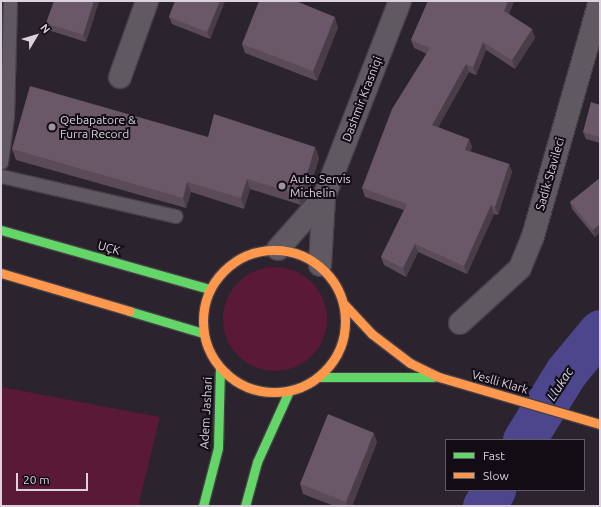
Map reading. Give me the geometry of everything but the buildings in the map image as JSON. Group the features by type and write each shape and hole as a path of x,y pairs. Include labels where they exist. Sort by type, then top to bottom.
{"main road":[{"name":"UÇK","path":"1,230 210,289"},
{"path":"278,249 300,254 320,265 335,283 344,304 346,327 341,346 332,363 318,377 288,391 252,389 220,368 204,333 203,311 210,289 221,272 237,259 257,251 278,249"},
{"path":"1,273 204,333"},
{"name":"Veslli Klark","path":"344,304 372,334 410,363 439,377 600,424"},
{"name":"Adem Jashari","path":"203,506 218,448 220,368"},
{"name":"Veslli Klark","path":"318,377 439,377"},
{"path":"249,502 257,462 288,391"}],"street":[{"path":"120,77 147,1"},
{"name":"Dashmir Krasniqi","path":"320,265 324,197 400,1"},
{"name":"Sadik Stavileci","path":"460,323 520,268 533,236 600,1"},
{"name":"Dashmir Krasniqi","path":"278,249 324,197"}],"lane":[{"path":"1,162 7,116 10,1"},
{"path":"1,176 175,216"}],"shaded area":[{"path":"275,267 295,271 312,282 323,299 327,319 323,339 312,356 295,367 275,371 255,367 238,356 227,339 223,319 227,299 238,282 255,271"},
{"path":"1,387 160,417 138,506 1,506"}],"waterway":[{"name":"Llukac","path":"525,439 566,372 600,331"},
{"name":"Llukac","path":"484,506 493,491"}],"traffic: fast":[{"path":"1,230 210,289"},
{"path":"129,311 203,333"},
{"path":"203,506 218,448 220,368"},
{"path":"318,377 433,377"},
{"path":"245,506 257,462 289,391"}],"traffic: slow":[{"path":"267,250 281,250 308,258 329,276 340,294 344,307 345,321 344,335 337,355 319,376 308,384 295,389 281,392 267,392 240,384 219,366 211,355 206,342 203,328 203,314 211,287 229,266 240,258 253,253 267,250"},
{"path":"1,273 129,311"},
{"path":"344,304 372,334 410,363 439,377 600,424"}],"place":[{"name":"Qebapatore & Furra Record","path":"52,127"},
{"name":"Auto Servis Michelin","path":"282,186"}]}
